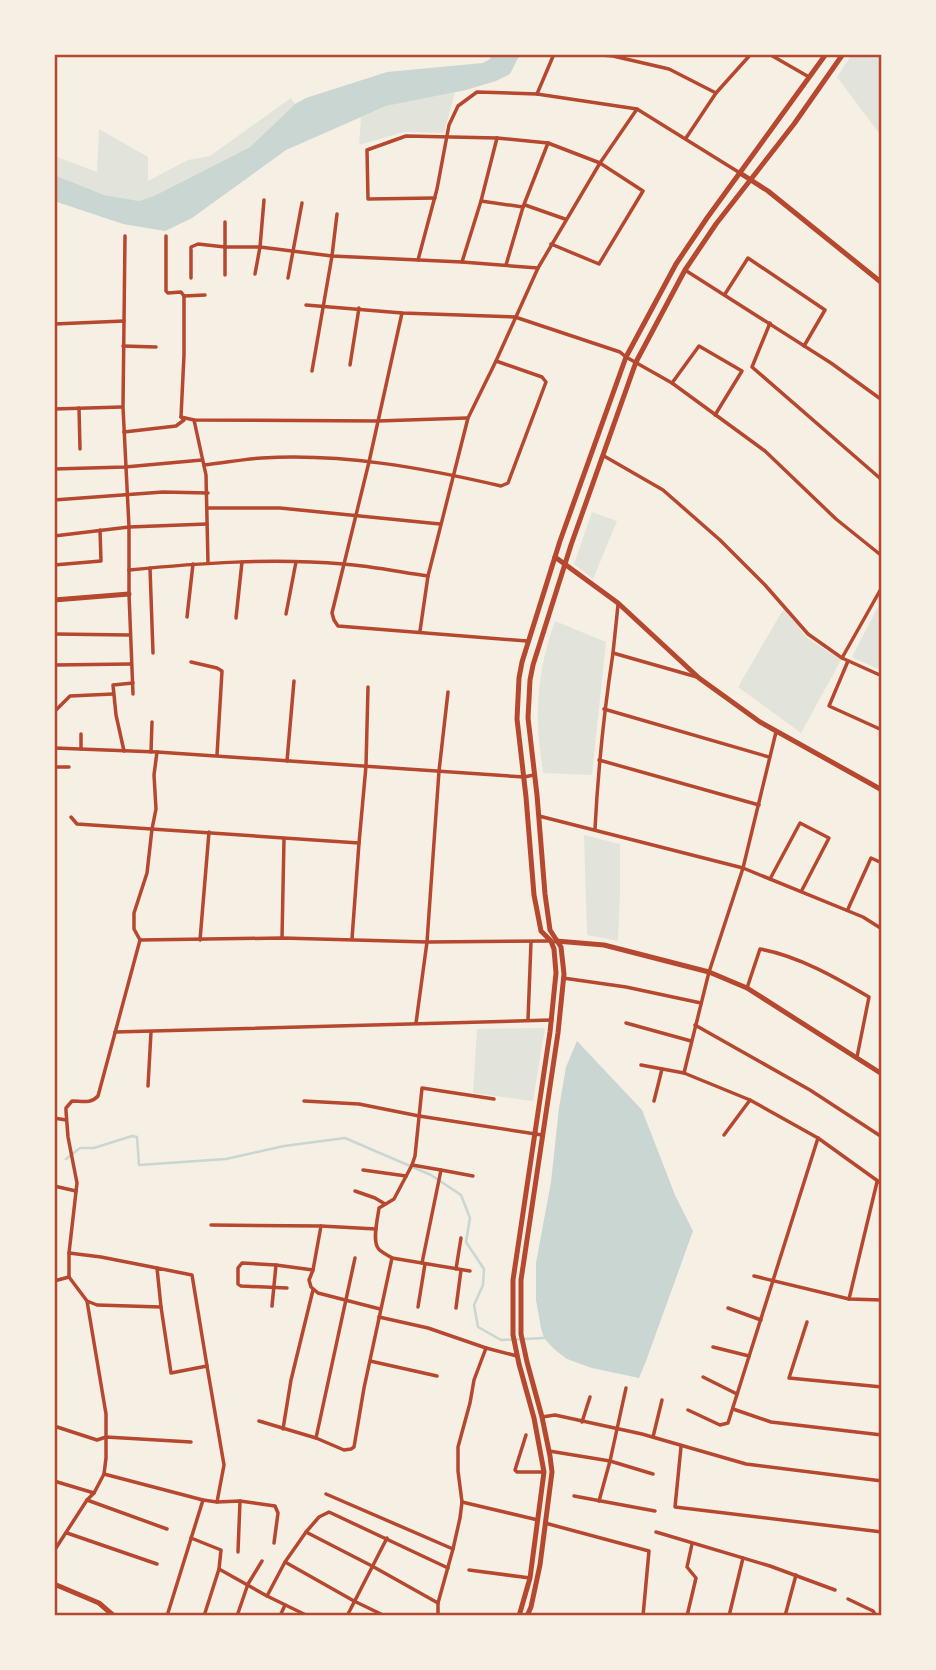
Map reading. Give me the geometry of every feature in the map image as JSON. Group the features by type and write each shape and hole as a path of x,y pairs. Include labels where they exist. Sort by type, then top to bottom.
{"main road":[{"path":"527,1616 537,1579 552,1472 542,1417 521,1334 521,1280 558,1033 563,978 562,951 541,931 534,895 517,719 519,678 555,557 626,357 676,264 826,54"},
{"path":"519,1616 530,1578 544,1472 534,1418 513,1335 513,1280 552,1020 556,973 554,941 545,894 528,718 533,665 602,454 636,362 685,270 716,224 801,114 843,54"},
{"path":"740,173 768,191 882,283"},
{"path":"555,557 618,603 699,678 776,732 882,790"},
{"path":"54,600 129,594"},
{"path":"554,941 604,944 709,972 747,988 882,1074"},
{"path":"54,1584 99,1603 114,1616"}],"street":[{"path":"537,94 554,54"},
{"path":"590,54 669,69 716,93"},
{"path":"636,62 637,54"},
{"path":"686,138 716,93 751,54"},
{"path":"769,54 809,77"},
{"path":"418,260 435,198 449,125 458,106 477,92 537,94 637,109 740,173"},
{"path":"420,631 428,576 468,418 551,244 600,163 637,109"},
{"path":"435,198 368,199 367,150 406,135 497,138 548,143 600,163 643,191 600,264 551,244"},
{"path":"462,262 497,138"},
{"path":"506,265 524,206 548,143"},
{"path":"255,274 264,200"},
{"path":"481,201 524,206 565,219"},
{"path":"288,278 302,203"},
{"path":"312,371 337,214"},
{"path":"225,222 225,275"},
{"path":"125,236 123,407 133,694"},
{"path":"124,432 176,426 184,420 181,417 184,296 181,292 166,291 166,236"},
{"path":"191,278 191,247 198,244 260,247 332,256 538,268"},
{"path":"726,294 748,258 825,310 804,346"},
{"path":"685,270 770,323 882,400"},
{"path":"184,296 205,295"},
{"path":"306,304 402,313 515,317 620,352 672,383 765,452 836,519 882,556"},
{"path":"350,365 359,308"},
{"path":"402,313 332,613 334,620 338,626 528,641"},
{"path":"54,324 124,321"},
{"path":"770,323 752,367 882,480"},
{"path":"123,346 156,346"},
{"path":"672,383 699,346 742,371 715,415"},
{"path":"54,469 303,457 369,462 453,475 501,486 508,483 546,383 542,377 496,361"},
{"path":"54,409 123,407"},
{"path":"79,408 80,449"},
{"path":"181,417 194,420 378,421 468,418"},
{"path":"194,420 208,493 208,564"},
{"path":"602,454 663,490 720,540 808,634 842,658 882,677"},
{"path":"54,500 163,492 208,493"},
{"path":"207,508 280,508 440,524"},
{"path":"54,536 129,527 207,524"},
{"path":"54,565 101,561 100,530"},
{"path":"236,618 242,562"},
{"path":"129,570 193,564 296,562 344,564 428,576"},
{"path":"286,614 296,562"},
{"path":"187,617 193,564"},
{"path":"150,568 153,653"},
{"path":"842,658 882,587"},
{"path":"595,829 604,709 618,603"},
{"path":"54,634 130,635"},
{"path":"613,653 699,678"},
{"path":"848,661 829,706 882,730"},
{"path":"191,662 222,671 217,756"},
{"path":"54,666 131,664"},
{"path":"288,761 294,681"},
{"path":"124,751 113,684 133,683"},
{"path":"352,939 366,766 368,687"},
{"path":"416,1023 427,942 439,771 448,692"},
{"path":"54,712 70,696 113,694"},
{"path":"604,709 769,757"},
{"path":"152,722 156,809 147,873 134,913 134,929 140,940 98,1096 90,1102 72,1101 66,1108 66,1120 77,1183 69,1277 88,1300 97,1306 161,1307"},
{"path":"684,1073 709,972 743,868 776,732"},
{"path":"81,734 81,749"},
{"path":"54,748 217,756 524,778 535,775"},
{"path":"599,760 759,805"},
{"path":"54,767 69,767"},
{"path":"539,816 743,868 863,917 882,929"},
{"path":"71,817 77,824 359,842"},
{"path":"770,879 800,823 830,838 802,891"},
{"path":"200,940 209,832"},
{"path":"282,938 284,839"},
{"path":"847,910 871,858 882,863"},
{"path":"140,940 282,938 427,942 554,941"},
{"path":"528,1020 531,942"},
{"path":"747,988 760,948 810,966 869,997 857,1057"},
{"path":"563,978 626,987 701,1003"},
{"path":"115,1032 552,1020"},
{"path":"626,1023 691,1041"},
{"path":"695,1025 810,1090 882,1136"},
{"path":"148,1086 151,1031"},
{"path":"640,1065 684,1073 750,1100 818,1138 880,1183 849,1299"},
{"path":"654,1101 662,1069"},
{"path":"470,1271 392,1258 378,1249 375,1242 376,1229 379,1208 394,1199 415,1156 422,1088 494,1099"},
{"path":"724,1135 750,1100"},
{"path":"304,1101 359,1104 542,1135"},
{"path":"54,1118 66,1120"},
{"path":"688,1410 720,1425 728,1423 818,1138"},
{"path":"412,1165 474,1176"},
{"path":"363,1170 407,1174"},
{"path":"418,1307 423,1263 441,1170"},
{"path":"54,1186 76,1191"},
{"path":"355,1191 375,1198 385,1205"},
{"path":"211,1225 376,1229"},
{"path":"321,1226 309,1280 313,1290 380,1309"},
{"path":"456,1308 461,1238"},
{"path":"69,1253 192,1275 225,1465 217,1502"},
{"path":"316,1438 355,1258"},
{"path":"259,1421 316,1438 344,1450 354,1447 392,1258"},
{"path":"287,1288 241,1286 238,1284 238,1268 242,1264 313,1270"},
{"path":"272,1306 276,1265"},
{"path":"157,1268 171,1373 207,1366"},
{"path":"754,1276 849,1299 882,1300"},
{"path":"54,1281 69,1277"},
{"path":"283,1429 291,1380 313,1290"},
{"path":"54,1551 104,1474 104,1404 88,1300"},
{"path":"728,1308 761,1320"},
{"path":"379,1317 428,1328 486,1349 517,1356"},
{"path":"807,1322 789,1378 882,1387"},
{"path":"713,1347 749,1356"},
{"path":"438,1616 462,1502 458,1447 474,1380 486,1349"},
{"path":"370,1362 437,1376"},
{"path":"703,1377 737,1394"},
{"path":"599,1501 626,1388"},
{"path":"582,1422 590,1397"},
{"path":"653,1437 662,1400"},
{"path":"733,1409 771,1422 882,1435"},
{"path":"542,1417 555,1415 653,1437 746,1464 882,1481"},
{"path":"54,1426 97,1440 106,1437 191,1443"},
{"path":"526,1435 515,1470 544,1472"},
{"path":"681,1446 676,1507 882,1532"},
{"path":"549,1451 610,1461 653,1474"},
{"path":"104,1474 203,1500 275,1506 278,1513 274,1543"},
{"path":"54,1481 94,1493"},
{"path":"326,1494 453,1549"},
{"path":"574,1496 655,1511"},
{"path":"87,1500 167,1529"},
{"path":"167,1616 203,1500"},
{"path":"238,1552 240,1501"},
{"path":"462,1502 649,1550 643,1616"},
{"path":"267,1596 285,1562 306,1532 319,1517 329,1513 448,1568"},
{"path":"306,1532 439,1603"},
{"path":"656,1532 796,1575 835,1590"},
{"path":"66,1533 157,1564"},
{"path":"191,1538 221,1550 219,1569 204,1616"},
{"path":"347,1616 387,1538"},
{"path":"687,1616 696,1578 688,1569 692,1544"},
{"path":"729,1616 743,1558"},
{"path":"237,1616 248,1584 262,1561"},
{"path":"285,1562 385,1616"},
{"path":"219,1569 308,1616"},
{"path":"469,1570 530,1578"},
{"path":"785,1616 796,1575"},
{"path":"848,1600 873,1611 876,1616"},
{"path":"280,1616 285,1605"}],"shaded area":[{"path":"492,54 520,54 510,74 496,81 466,90 386,106 286,150 192,218 165,231 123,224 54,201 54,175 104,195 139,201 154,196 250,147 295,104 306,98 387,72 483,63 490,59"},
{"path":"852,54 882,54 882,137 837,77"},
{"path":"455,92 444,133 404,132 359,145 361,117 386,106"},
{"path":"291,98 295,104 250,147 139,201 103,195 54,175 54,156 97,172 99,129 148,157 148,181 188,160 210,156"},
{"path":"592,512 617,521 593,579 574,564"},
{"path":"882,599 882,671 852,657"},
{"path":"784,608 806,637 841,660 801,733 738,687"},
{"path":"555,621 606,642 592,775 543,773 538,729 540,684"},
{"path":"584,835 620,844 618,941 587,935"},
{"path":"545,1028 533,1101 473,1093 477,1029"},
{"path":"577,1041 642,1110 675,1195 693,1231 639,1378 592,1368 567,1359 544,1338 541,1328 536,1300 536,1263 551,1182 566,1067"}],"waterway":[{"path":"66,1159 80,1148 94,1148 132,1136 137,1137 139,1165 226,1159 284,1146 345,1138 431,1175 461,1195 470,1218 466,1242 484,1269 483,1285 474,1305 478,1327 501,1340 545,1338"}]}
